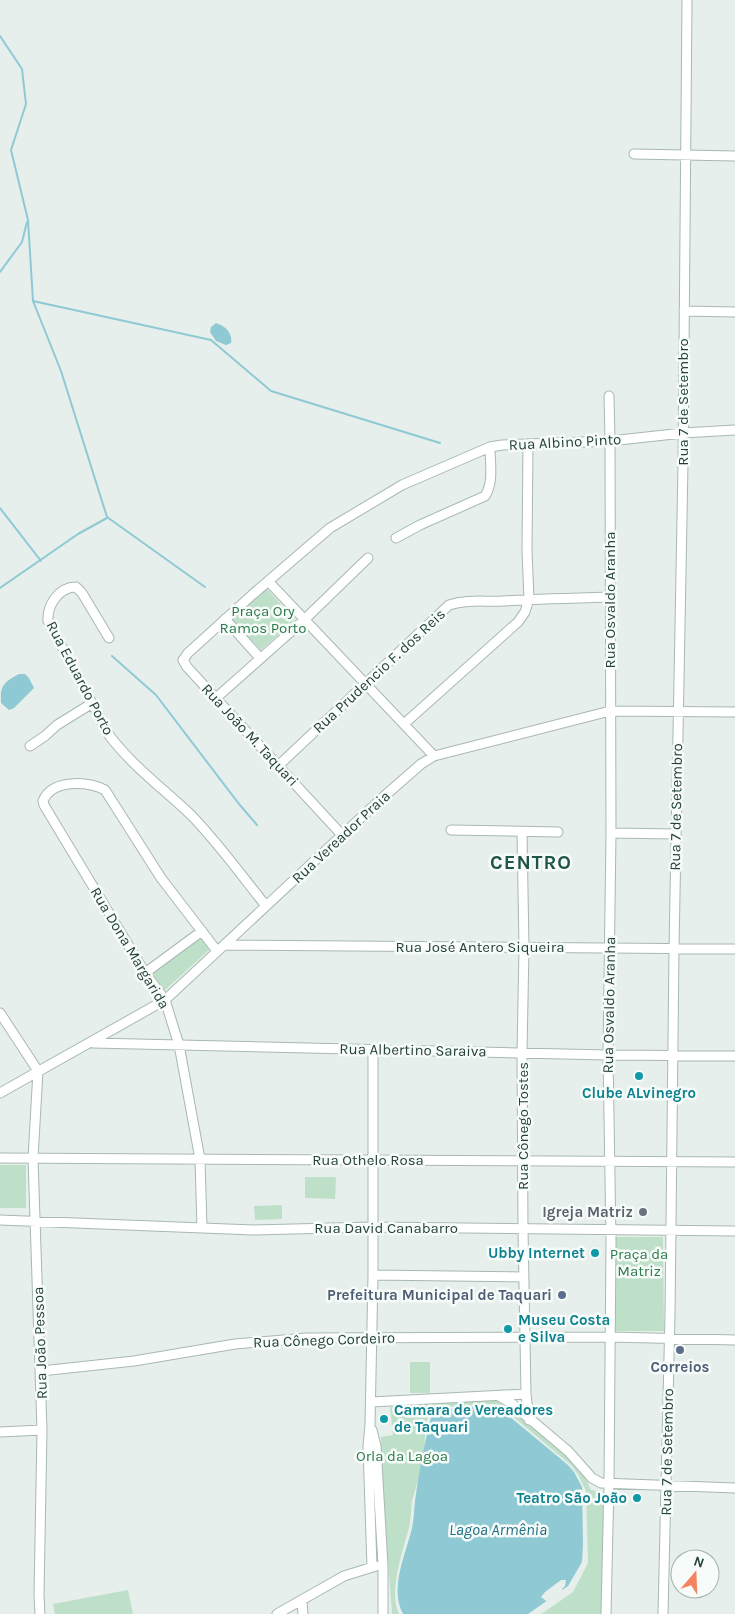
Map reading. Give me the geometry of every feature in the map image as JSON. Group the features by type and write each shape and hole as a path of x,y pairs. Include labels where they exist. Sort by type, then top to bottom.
{"street":[{"name":"Rua 7 de Setembro","path":"663,1614 674,1056 674,949 687,156 687,0"},
{"path":"634,154 735,156"},
{"path":"684,311 735,312"},
{"name":"Rua Osvaldo Aranha","path":"606,1614 611,1230 608,1055 611,833 611,597 608,396"},
{"name":"Rua Albino Pinto","path":"208,636 330,528 402,485 490,447 610,441 683,433 735,430"},
{"path":"404,724 518,622 525,612 529,599 527,551 528,444"},
{"path":"396,538 420,525 485,496 489,489 490,480 490,447"},
{"path":"216,698 304,620 368,558"},
{"path":"268,581 434,756"},
{"name":"Rua Eduardo Porto","path":"109,638 80,590 76,587 68,588 59,594 49,608 48,621 109,736 121,752 194,818 266,906"},
{"name":"Rua Prudencio F. dos Reis","path":"278,766 449,605 480,600 611,597"},
{"path":"225,619 260,658"},
{"name":"Rua João M. Taquari","path":"208,636 188,653 183,660 187,666 342,835"},
{"path":"30,746 57,725 91,704"},
{"name":"Rua Vereador Praia","path":"0,1093 165,1000 342,835 421,764 434,756 610,711 735,712"},
{"name":"Rua Dona Margarida","path":"202,931 161,878 104,790 85,783 72,783 61,785 48,793 43,801 44,805 145,973 165,1000 179,1045 200,1159 202,1228"},
{"path":"451,830 558,832"},
{"name":"Rua Cônego Tostes","path":"522,832 524,948 522,1053 523,1229 526,1394 529,1420"},
{"path":"611,833 676,834"},
{"path":"145,973 202,931 221,948"},
{"name":"Rua José Antero Siqueira","path":"221,948 735,949"},
{"path":"0,1013 38,1072"},
{"name":"Rua Albertino Saraiva","path":"91,1042 608,1055 735,1056"},
{"path":"373,1049 373,1275 371,1402 368,1447 383,1565 383,1614"},
{"name":"Rua João Pessoa","path":"38,1072 33,1158 42,1430 40,1614"},
{"name":"Rua Othelo Rosa","path":"0,1158 735,1162"},
{"name":"Rua David Canabarro","path":"0,1220 252,1230 372,1227 735,1231"},
{"path":"373,1275 524,1277"},
{"name":"Rua Cônego Cordeiro","path":"41,1371 134,1361 235,1344 308,1338 610,1337 735,1340"},
{"path":"371,1402 526,1394"},
{"path":"498,1396 511,1403 529,1420 568,1450 592,1478 601,1483 735,1488"},
{"path":"0,1432 42,1430"},
{"path":"372,1567 374,1491"},
{"path":"277,1614 344,1576 383,1565"},
{"path":"302,1601 303,1614"}],"green space":[{"name":"Praça Ory Ramos Porto","path":"267,589 295,620 261,650 231,619"},
{"path":"202,938 210,949 164,991 151,973"},
{"path":"0,1165 26,1165 26,1208 0,1208"},
{"path":"305,1177 336,1177 335,1199 305,1198"},
{"path":"282,1205 282,1219 255,1220 254,1206"},
{"name":"Praça da Matriz","path":"615,1237 663,1237 664,1331 615,1331"},
{"path":"410,1362 430,1362 430,1393 410,1393"},
{"name":"Orla da Lagoa","path":"490,1399 506,1403 573,1460 582,1472 591,1490 605,1494 603,1614 541,1614 573,1592 588,1563 586,1491 571,1465 499,1405 490,1404 430,1408 421,1469 412,1501 411,1518 396,1583 395,1595 399,1614 392,1614 381,1462 381,1437 393,1435 390,1407"},
{"path":"128,1590 133,1614 55,1614 53,1604"}],"water":[{"path":"216,323 228,330 231,336 231,343 226,345 216,341 210,332 211,327"},
{"path":"19,674 25,674 34,688 14,708 9,710 1,703 2,688 6,682"},
{"name":"Lagoa Armênia","path":"494,1407 504,1412 574,1472 582,1487 582,1562 568,1586 528,1614 403,1614 399,1604 398,1582 412,1528 420,1467 433,1410"}],"pier":[{"path":"561,1580 566,1580 565,1586 562,1589 564,1591 546,1601 541,1597 545,1592"}],"waterway":[{"path":"0,36 22,69 26,104 11,150 28,220 33,301 61,371 107,517 205,587"},
{"path":"0,272 22,242 27,222"},
{"path":"33,301 211,340 271,391 440,443"},
{"path":"0,508 41,561"},
{"path":"0,588 78,534 107,518"},
{"path":"112,656 156,695 257,825"}],"place":[{"name":"Clube ALvinegro","path":"639,1076"},
{"name":"Igreja Matriz","path":"643,1212"},
{"name":"Ubby Internet","path":"595,1253"},
{"name":"Prefeitura Municipal de Taquari","path":"562,1295"},
{"name":"Museu Costa e Silva","path":"508,1329"},
{"name":"Correios","path":"680,1350"},
{"name":"Camara de Vereadores de Taquari","path":"384,1419"},
{"name":"Teatro São João","path":"637,1498"}],"district":[{"name":"CENTRO","path":"531,862"}]}
